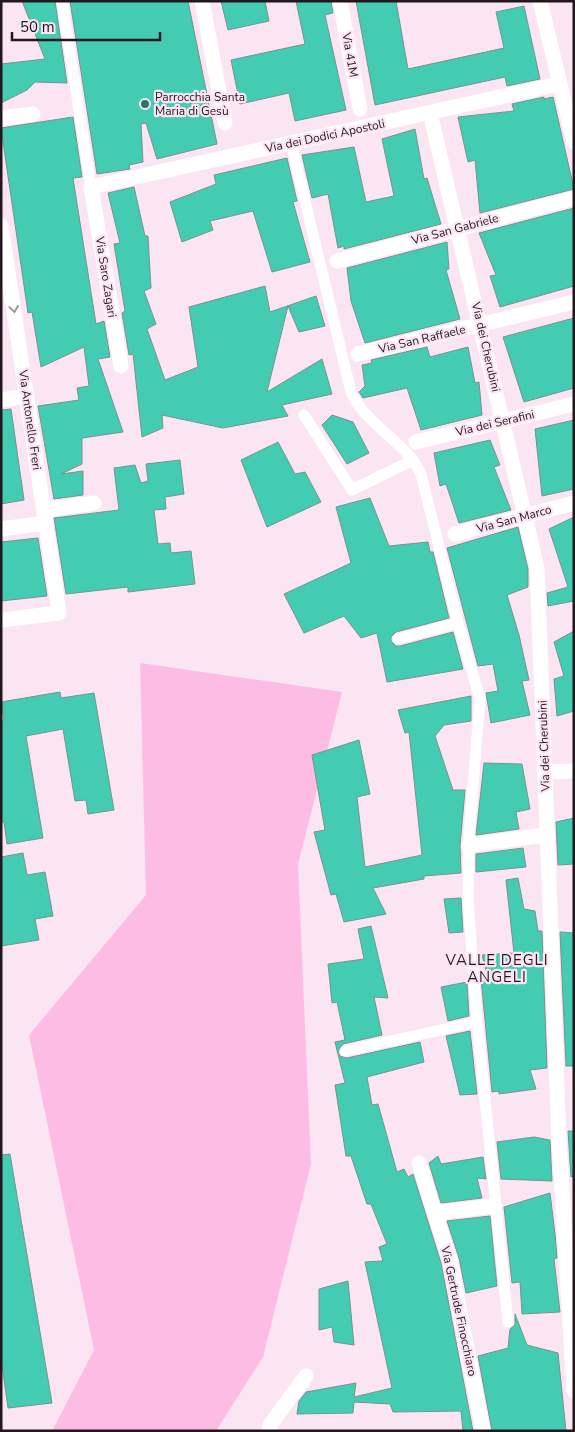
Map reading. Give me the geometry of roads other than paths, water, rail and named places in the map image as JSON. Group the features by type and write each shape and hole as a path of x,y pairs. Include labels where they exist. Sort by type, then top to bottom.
{"street":[{"path":"62,1 92,187"},
{"path":"202,1 225,123"},
{"name":"Via 41M","path":"340,1 360,109"},
{"path":"540,1 574,142"},
{"name":"Via dei Dodici Apostoli","path":"92,187 559,84"},
{"name":"Via dei Cherubini","path":"430,112 537,568 546,835 566,1140 574,1391"},
{"path":"1,118 33,114"},
{"path":"291,143 351,392 361,409 413,460 421,474 458,623 480,699 468,845 468,899 494,1206 508,1322"},
{"name":"Via Saro Zagari","path":"92,187 121,366"},
{"name":"Via San Gabriele","path":"337,261 574,198"},
{"name":"Via Antonello Freri","path":"1,226 4,258 59,613 1,620"},
{"name":"Via San Raffaele","path":"358,354 574,302"},
{"path":"1,400 26,396"},
{"name":"Via dei Serafini","path":"416,442 574,404"},
{"path":"304,415 352,490 413,460"},
{"path":"1,530 94,503"},
{"name":"Via San Marco","path":"455,534 574,503"},
{"path":"398,639 458,623"},
{"path":"545,772 574,772"},
{"path":"468,845 546,835"},
{"path":"345,1051 477,1022"},
{"name":"Via Gertrude Finocchiaro","path":"420,1163 450,1261 483,1431"},
{"path":"435,1213 494,1206"},
{"path":"269,1431 270,1425 306,1376"}],"place":[{"name":"Parrocchia Santa Maria di Gesù","path":"145,104"}],"district":[{"name":"VALLE DEGLI ANGELI","path":"497,968"}]}
